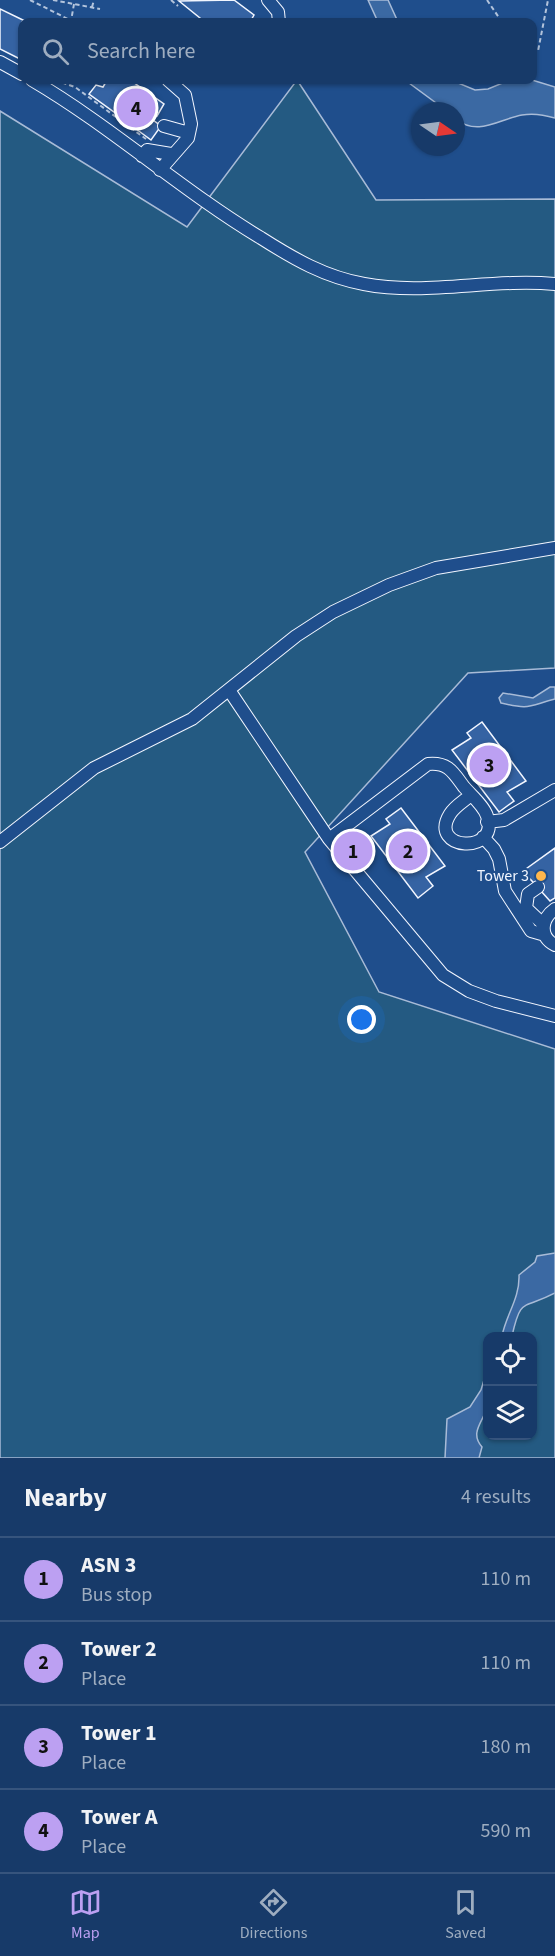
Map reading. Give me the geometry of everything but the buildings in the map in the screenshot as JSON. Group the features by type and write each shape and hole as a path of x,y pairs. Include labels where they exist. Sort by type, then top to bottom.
{"street":[{"path":"268,0 278,12 279,18"},
{"path":"0,62 18,72"},
{"path":"38,84 94,120 160,170 241,226 295,259 341,279 384,287 555,284"},
{"path":"160,170 171,154 181,147 191,124 184,95 172,84"},
{"path":"164,126 189,133"},
{"path":"142,156 147,150 152,149 171,154"},
{"path":"0,842 94,768 192,719 296,636 333,612 389,585 436,568 555,548"},
{"path":"229,690 328,839 443,975 469,991 496,1001 555,1016"},
{"path":"328,839 428,764 444,764 471,795 487,817 483,837 474,844 463,845 455,842 448,833 449,815 471,795"},
{"path":"487,822 504,820 555,790"},
{"path":"483,837 494,849 499,859 505,891 531,931 544,929"},
{"path":"538,887 528,894 526,908 555,945"},
{"path":"544,929 547,915 555,909"}],"path":[{"path":"30,0 64,18"},
{"path":"53,0 100,9"},
{"path":"92,7 94,0"},
{"path":"171,0 178,6"},
{"path":"487,0 499,18"},
{"path":"537,51 548,0"},
{"path":"72,18 74,4"},
{"path":"66,84 75,87 151,142"}],"shaded area":[{"path":"368,0 388,0 396,18 376,18"},
{"path":"537,82 555,87 555,118 526,114 489,125 472,127 465,124 465,102 435,102 410,84 461,84 475,90 488,89 500,84 537,84"},
{"path":"294,84 300,84 376,200 555,199 555,668 468,673 305,852 379,992 555,1049 555,1458 0,1458 0,111 187,227"},
{"path":"550,687 555,687 555,699 534,705 524,707 501,703 499,698 503,693 533,698"},
{"path":"555,1253 555,1293 521,1309 513,1332 503,1332 515,1299 519,1275 535,1262 537,1256"},
{"path":"483,1383 483,1418 477,1431 478,1441 482,1447 479,1458 445,1458 447,1419 470,1407"}],"place":[{"name":"Tower A","path":"136,108"},
{"name":"Tower 1","path":"489,765"},
{"name":"ASN 3","path":"353,851"},
{"name":"Tower 2","path":"408,851"},
{"name":"Tower 3","path":"541,876"}]}
